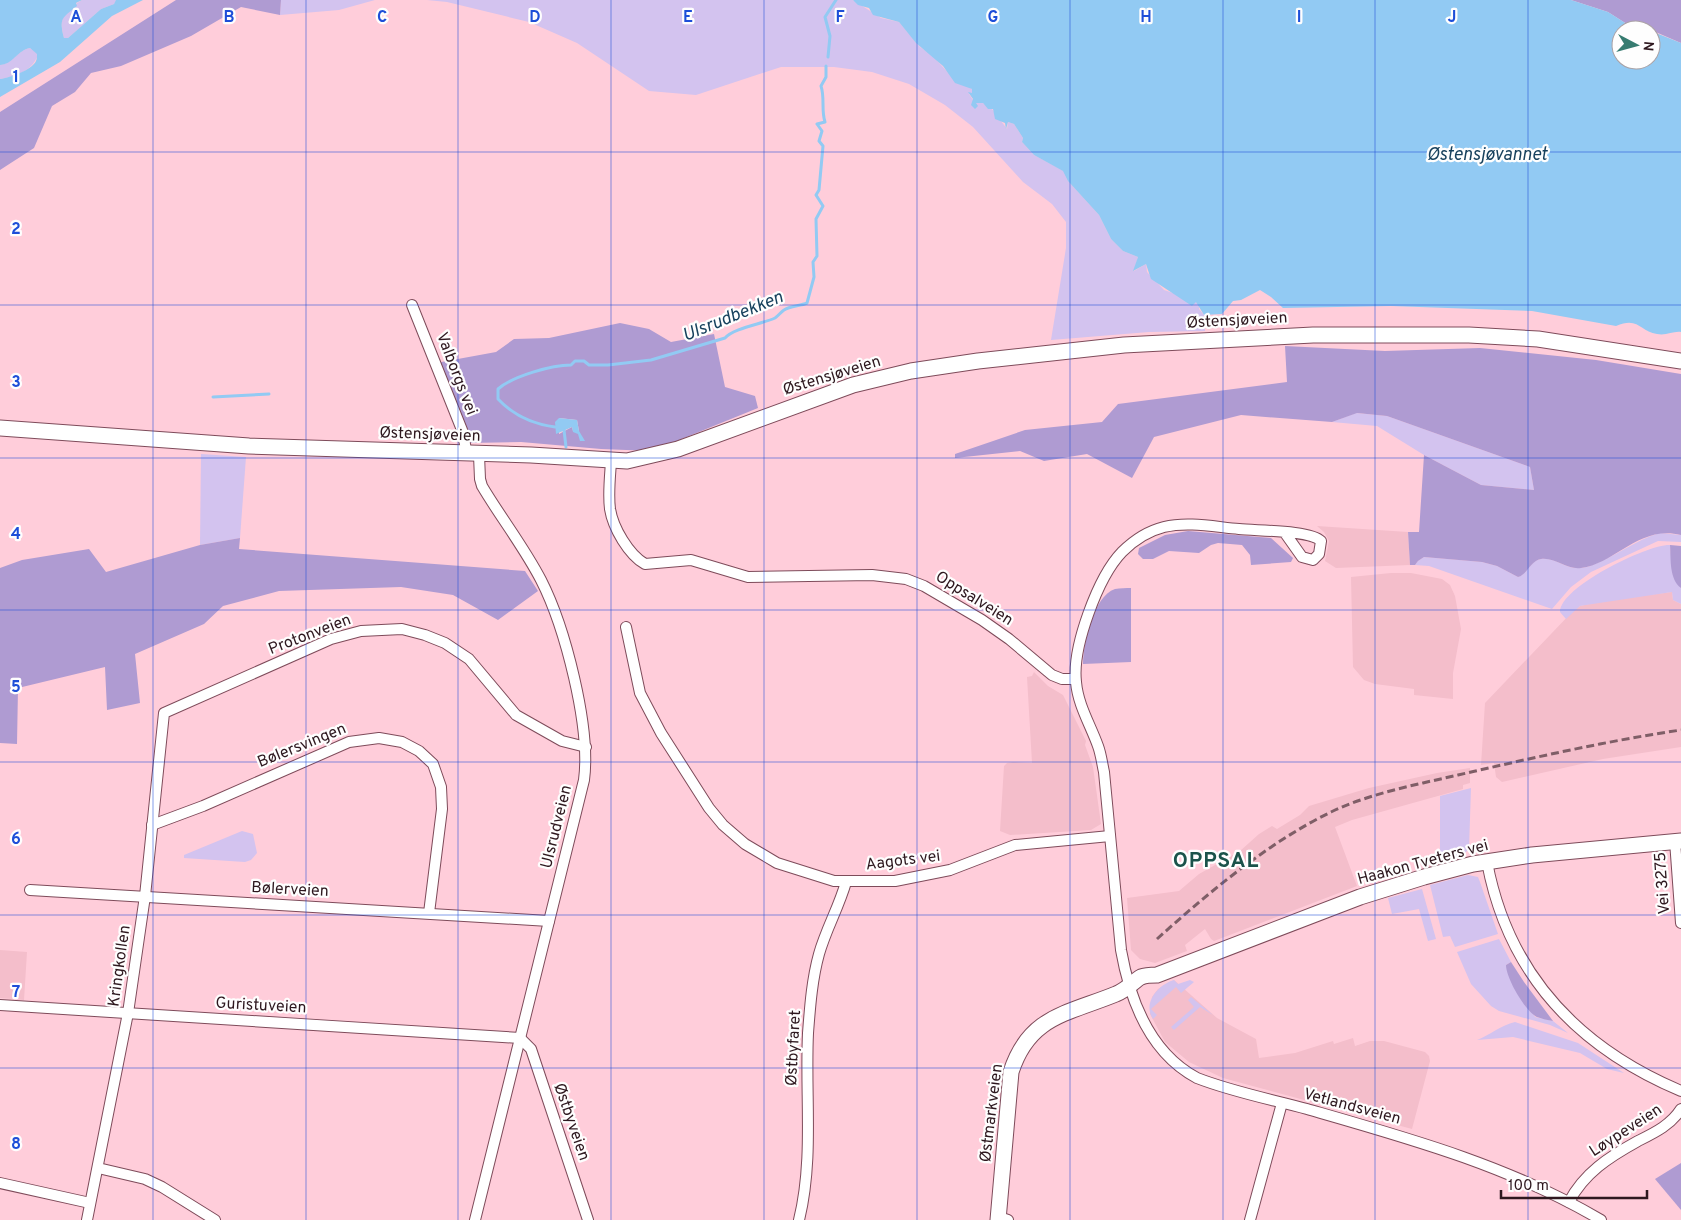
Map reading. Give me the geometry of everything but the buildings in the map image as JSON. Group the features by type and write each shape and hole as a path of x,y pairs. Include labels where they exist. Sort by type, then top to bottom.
{"main road":[{"name":"Østensjøveien","path":"0,428 240,446 531,455 611,462 655,456 853,385 911,371 1006,357 1124,345 1295,335 1469,334 1538,339 1681,361"},
{"name":"Haakon Tveters vei","path":"1130,987 1145,986 1157,974 1392,886 1487,862 1576,850 1678,841"},
{"name":"Østmarkveien","path":"1002,1219 1011,1072 1021,1048 1028,1037 1047,1022 1130,987"}],"street":[{"name":"Valborgs vei","path":"412,305 473,454"},
{"name":"Ulsrudveien","path":"473,454 481,484 533,566 548,596 567,652 584,726 586,747 584,780 475,1220"},
{"name":"Oppsalveien","path":"611,462 610,500 612,516 628,548 645,564 691,560 748,577 872,575 906,579 924,586 982,620 1009,639 1052,675 1062,679 1075,679"},
{"path":"1130,987 1121,950 1104,772 1098,747 1082,710 1075,679 1077,654 1087,617 1121,553 1137,539 1164,527 1183,525 1285,533"},
{"name":"Aagots vei","path":"626,627 639,687 670,748 709,808 723,825 745,844 776,863 827,879 846,882 895,881 958,868 1020,844 1110,836"},
{"name":"Protonveien","path":"164,713 331,640 361,630 402,630 426,635 445,643 469,659 516,715 548,734 572,744 586,747"},
{"name":"Kringkollen","path":"88,1220 128,1013 145,896 164,713"},
{"name":"Bølersvingen","path":"152,825 203,806 348,742 379,738 402,742 419,751 433,764 441,786 442,809 430,913"},
{"name":"Vei 3275","path":"1678,841 1681,924"},
{"path":"1487,862 1496,900 1511,941 1526,968 1552,1002 1581,1031 1610,1053 1642,1073 1681,1090"},
{"name":"Østbyfaret","path":"799,1220 806,1174 808,1040 815,972 824,940 837,910 846,882"},
{"name":"Bølerveien","path":"30,890 549,921"},
{"name":"Vetlandsveien","path":"1130,987 1149,1033 1157,1046 1174,1064 1190,1074 1213,1084 1411,1138 1477,1161 1568,1202 1601,1220"},
{"name":"Guristuveien","path":"0,1005 520,1038"},
{"name":"Østbyveien","path":"520,1038 531,1049 588,1220"},
{"path":"1250,1220 1282,1103"},
{"name":"Løypeveien","path":"1568,1202 1585,1178 1603,1162 1666,1126 1681,1109"},
{"path":"98,1168 144,1179 162,1187 215,1220"},
{"path":"0,1183 90,1202"}],"shaded area":[{"path":"82,0 117,0 114,4 101,9 68,38 64,38 62,20 64,15"},
{"path":"176,0 281,0 280,15 241,7 191,36 121,66 91,73 75,92 52,106 34,148 0,170 0,112"},
{"path":"281,0 375,0 339,10 280,15"},
{"path":"427,0 853,0 881,18 899,22 920,47 932,55 951,76 972,89 972,93 969,94 975,103 983,103 989,109 992,109 1007,129 1008,122 1014,124 1023,138 1022,142 1034,155 1064,171 1070,183 1099,215 1111,239 1123,251 1138,257 1134,271 1146,264 1147,272 1164,290 1179,295 1192,306 1195,301 1199,303 1199,309 1204,315 1205,331 1149,332 1051,340 1066,248 1066,222 1052,204 1023,182 973,127 945,105 909,84 872,72 834,67 781,67 696,95 649,91 577,43 529,22 447,2"},
{"path":"1571,0 1681,0 1681,43 1661,34 1661,20 1621,20 1608,12"},
{"path":"30,48 38,54 36,60 23,72 0,79 0,65"},
{"path":"620,323 649,329 671,342 714,334 725,387 755,396 758,408 652,451 601,449 521,442 468,443 436,363 496,352 514,339 549,338","holes":["559,418 577,420 579,431 573,431 572,427 559,434"]},
{"path":"1285,346 1385,351 1480,348 1596,360 1681,374 1681,535 1666,533 1652,535 1628,546 1605,560 1581,568 1571,567 1546,559 1537,560 1518,577 1497,566 1482,562 1424,557 1415,565 1410,565 1408,532 1419,532 1424,455 1481,485 1534,490 1530,467 1387,416 1357,413 1332,422 1241,415 1154,437 1132,478 1087,454 1044,461 1020,451 955,458 955,454 1025,430 1102,422 1118,404 1287,382"},
{"path":"1356,413 1387,416 1530,467 1534,490 1481,485 1424,455 1377,426 1332,422"},
{"path":"201,454 246,457 240,538 200,545"},
{"path":"1317,526 1408,532 1410,565 1336,568 1325,561 1329,541 1324,532"},
{"path":"1188,531 1271,538 1293,558 1291,562 1251,565 1250,555 1242,545 1218,543 1199,553 1169,551 1153,559 1143,559 1138,554 1139,548 1165,535"},
{"path":"1660,533 1681,535 1681,542 1658,541 1591,572 1571,587 1552,609 1429,566 1415,565 1424,557 1482,562 1497,566 1518,577 1534,562 1541,559 1553,560 1575,568 1590,566"},
{"path":"240,538 239,549 525,571 538,591 498,620 453,595 401,587 279,591 223,606 204,624 135,654 140,703 107,710 105,667 18,688 17,744 0,743 0,568 22,560 89,549 106,572 200,545"},
{"path":"1670,545 1673,575 1681,588 1681,604 1673,600 1672,592 1580,606 1566,619 1560,612 1564,602 1574,591 1607,569 1644,552"},
{"path":"1670,545 1681,546 1681,588 1674,579"},
{"path":"1411,573 1442,579 1450,585 1455,596 1461,629 1453,673 1453,699 1414,695 1414,689 1375,684 1364,680 1353,667 1351,577"},
{"path":"1131,588 1131,662 1083,664 1087,634 1095,611 1101,601 1107,593 1115,589"},
{"path":"1672,592 1673,600 1681,604 1681,747 1603,759 1502,782 1496,777 1494,763 1481,765 1485,703 1572,612 1580,606 1607,600"},
{"path":"1034,672 1048,686 1063,695 1086,741 1085,745 1093,767 1101,824 1091,830 1010,835 1000,831 1004,766 1007,763 1013,762 1032,763 1027,677 1032,676"},
{"path":"1470,768 1470,783 1463,785 1463,789 1352,820 1335,827 1357,886 1214,941 1205,929 1185,945 1187,951 1155,963 1140,959 1131,950 1127,898 1179,891 1199,874 1240,851 1259,834 1272,826 1277,829 1300,815 1309,806 1369,788 1437,773"},
{"path":"1471,788 1469,849 1462,856 1440,861 1440,796"},
{"path":"242,831 253,834 257,853 251,860 245,862 184,858 184,855"},
{"path":"1468,875 1478,877 1498,934 1455,947 1450,936 1443,937 1430,885"},
{"path":"1422,889 1436,939 1428,941 1419,909 1392,914 1388,898"},
{"path":"1499,939 1511,962 1506,965 1535,1017 1553,1021 1568,1033 1550,1025 1499,1011 1491,1006 1471,984 1457,952"},
{"path":"0,950 27,952 24,1000 0,998"},
{"path":"1511,962 1553,1021 1532,1014 1522,1001 1507,971 1506,965"},
{"path":"1174,980 1217,1018 1256,1039 1259,1058 1295,1053 1333,1041 1334,1044 1353,1038 1355,1046 1370,1041 1384,1041 1425,1052 1429,1056 1430,1061 1412,1129 1223,1078 1189,1062 1165,1042 1150,1014 1152,997 1158,989"},
{"path":"1174,980 1178,984 1190,980 1194,982 1181,993 1176,987 1151,1009 1157,1015 1153,1019 1150,1007 1154,995 1168,982"},
{"path":"1191,997 1213,1015 1200,1007 1174,1030 1171,1027 1194,1007 1188,1000"},
{"path":"1515,1022 1578,1043 1624,1073 1607,1069 1580,1053 1513,1037 1477,1040 1505,1025"},
{"path":"1681,1163 1681,1210 1655,1179"}],"water":[{"path":"0,0 82,0 76,3 77,6 63,19 64,38 68,38 101,9 114,4 116,0 143,0 112,16 60,62 0,97 0,79 30,67 36,61 37,54 30,48 26,49 8,63 0,65"},
{"name":"Østensjøvannet","path":"853,0 1571,0 1608,12 1621,20 1611,20 1611,70 1661,70 1661,35 1681,43 1681,332 1657,334 1630,323 1616,326 1532,311 1391,306 1283,308 1260,290 1241,300 1233,301 1222,314 1204,315 1196,302 1192,306 1151,279 1146,264 1133,271 1138,257 1123,251 1111,239 1099,215 1068,181 1063,171 1034,155 1022,142 1023,138 1014,124 1008,122 1006,129 1005,123 995,119 993,109 988,109 983,103 976,103 978,106 975,109 971,105 973,99 968,92 972,93 972,89 955,83 943,66 916,43 899,22 873,15 869,8 858,5"},
{"path":"559,418 577,420 579,431 585,441 580,441 578,434 573,432 572,427 556,434 555,422"}],"waterway":[{"name":"Ulsrudbekken","path":"828,57 830,36 825,17 836,0"},
{"name":"Ulsrudbekken","path":"555,427 539,424 517,415 498,399 498,389 523,376 544,369 571,365 575,361 584,361 589,365 608,365 651,360 725,338 741,329 775,318 786,309 807,303 814,277 813,262 817,256 816,219 823,206 816,195 819,190 823,146 819,141 822,131 817,124 825,122 821,86 826,77 826,66"},
{"path":"213,397 269,394"},
{"name":"Ulsrudbekken","path":"564,430 566,447"}],"railway":[{"path":"1157,939 1197,904 1262,853 1308,824 1346,805 1393,790 1514,762 1681,730"}],"district":[{"name":"OPPSAL","path":"1216,861"}]}
